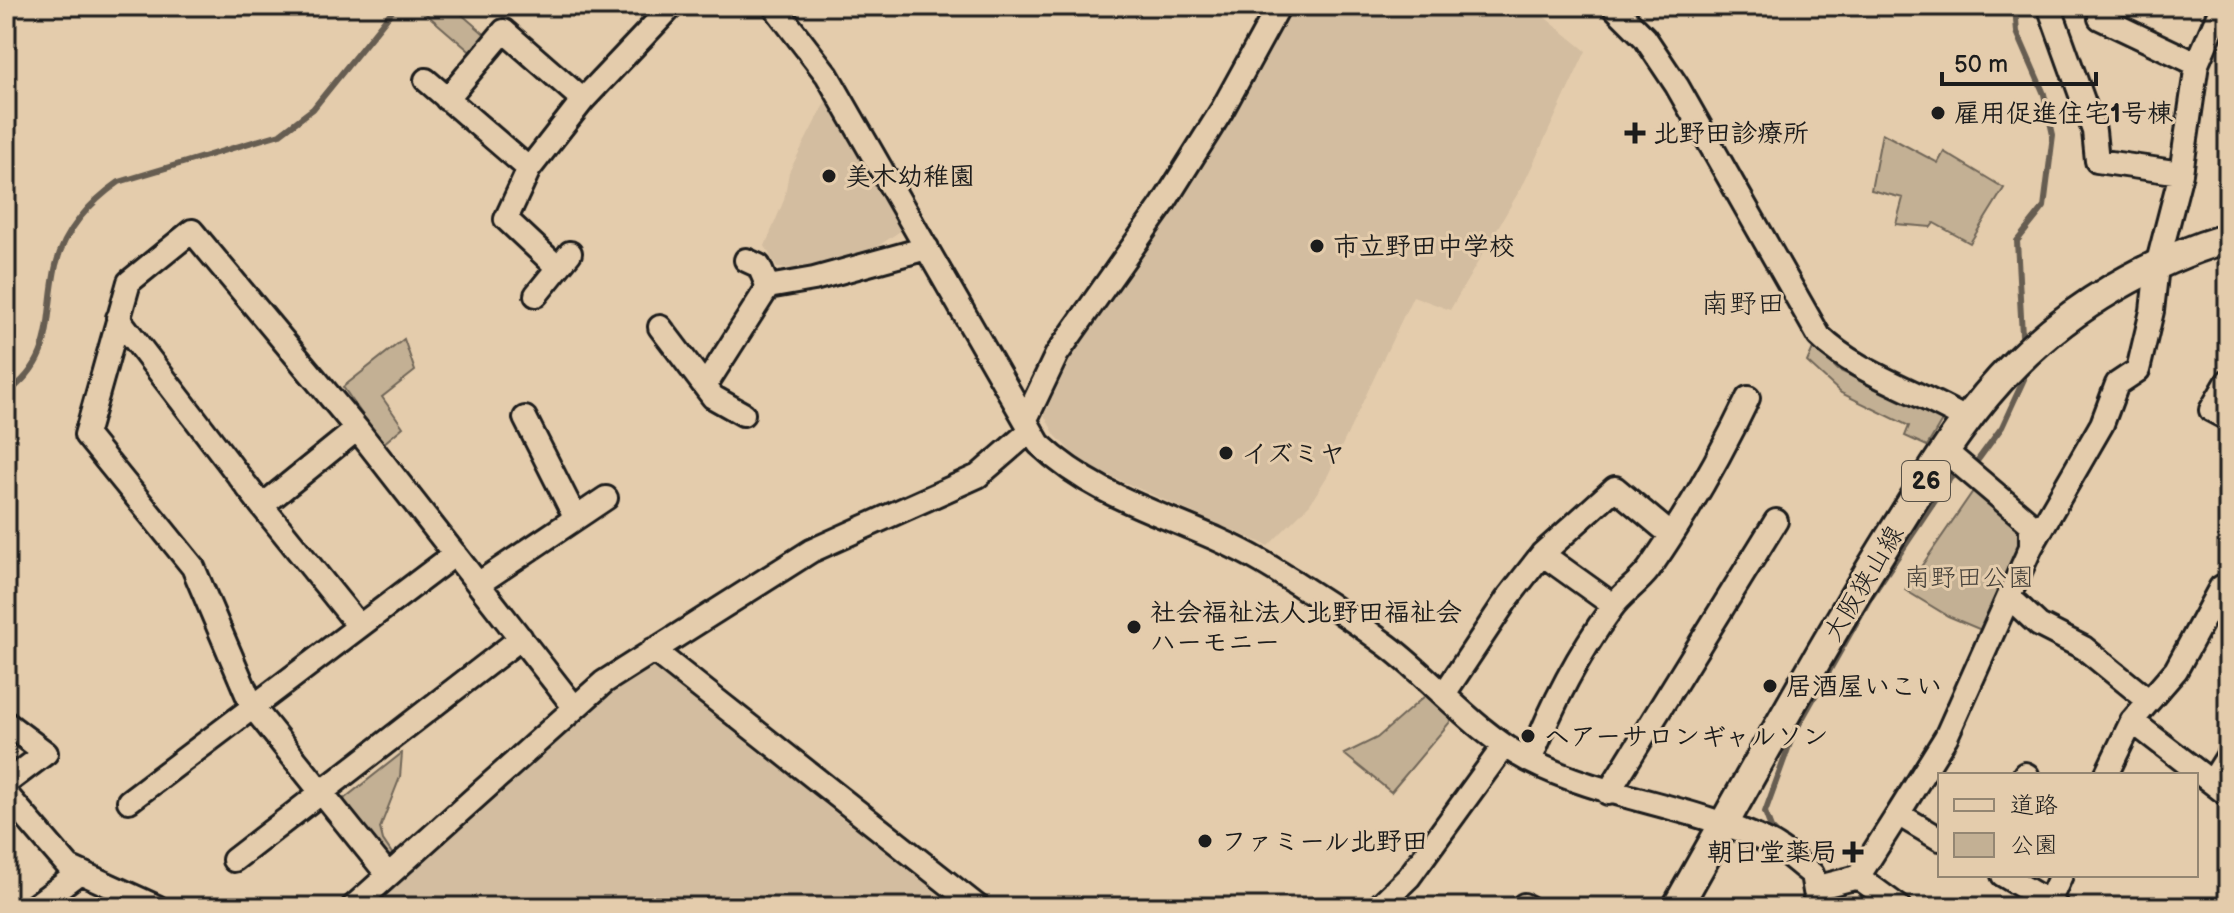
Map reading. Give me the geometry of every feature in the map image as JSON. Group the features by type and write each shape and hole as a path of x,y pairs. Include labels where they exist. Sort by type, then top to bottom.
{"main road":[{"name":"大阪狭山線","path":"1677,907 1792,700 1965,419 2017,361 2101,294 2192,249 2228,238"}],"street":[{"path":"536,295 564,260 506,219 529,169 583,100 672,6"},
{"path":"774,6 827,75 1039,444 1064,467 1106,493 1260,561 1387,646 1504,746 1530,761 1608,793 1724,824 1771,843 1812,874 1814,898 1858,877 1946,737 2031,547 2102,424 2117,384 2138,370 2152,311 2157,266 2181,173 2197,64 2222,6"},
{"path":"353,907 604,682 811,551 978,476 1029,424 1057,354 1163,204 1222,110 1279,6"},
{"path":"1613,6 1645,38 1677,86 1819,336 1839,356 1921,393 1965,419"},
{"path":"2049,6 2094,131 2097,161 2181,173"},
{"path":"2108,6 2100,18 2197,64"},
{"path":"447,99 504,31 583,100"},
{"path":"426,80 529,169"},
{"path":"388,875 252,706 193,567 86,435 129,282 192,231 357,429 575,708"},
{"path":"705,386 768,287 814,279 927,248"},
{"path":"746,260 759,266 768,287"},
{"path":"118,318 358,625"},
{"path":"660,327 713,397 743,414"},
{"path":"2228,381 2211,410 2228,419"},
{"path":"1530,761 1551,707 1613,605 1648,571 1730,436 1748,398"},
{"path":"525,418 575,517"},
{"path":"262,506 357,429"},
{"path":"1945,451 2031,524 2031,547"},
{"path":"1444,694 1507,599 1542,554 1615,488 1670,534"},
{"path":"478,584 606,498"},
{"path":"1608,793 1776,521"},
{"path":"129,801 455,554"},
{"path":"1542,554 1613,605"},
{"path":"2107,773 2132,721 2176,670 2221,587 2228,584"},
{"path":"2009,597 2039,625 2084,648 2149,701"},
{"path":"234,860 521,638"},
{"path":"653,650 978,907"},
{"path":"2132,721 2220,788 2228,756"},
{"path":"6,723 46,753 6,783"},
{"path":"1378,907 1409,877 1504,746"},
{"path":"6,794 69,867 155,907"},
{"path":"1898,814 1938,838"},
{"path":"33,907 80,872"},
{"path":"1858,877 1899,907"},
{"path":"2006,877 2053,905 2060,877"}],"shaded area":[{"name":"市立野田中学校","path":"1290,6 1531,6 1586,51 1525,181 1450,310 1413,296 1328,475 1310,504 1268,546 1083,464 1055,435 1044,415 1078,343 1182,197"},
{"path":"833,87 912,223 868,253 810,269 777,268 765,246 784,200 789,172"},
{"path":"657,665 844,820 967,907 372,907 373,901 610,694"}],"green space":[{"path":"429,6 452,6 489,38 474,55 424,12"},
{"path":"1882,133 1938,163 1944,152 2004,188 1970,243 1934,223 1931,227 1896,224 1903,198 1871,190"},
{"path":"404,339 415,371 382,397 403,427 383,444 343,387"},
{"path":"1814,346 1838,370 1943,419 1927,446 1905,436 1909,426 1841,393 1807,362"},
{"name":"南野田公園","path":"1980,481 2031,524 1986,632 1948,616 1905,590"},
{"path":"1426,695 1449,711 1450,722 1391,792 1344,754 1377,738"},
{"path":"402,753 400,777 380,828 383,840 395,858 386,863 341,807 345,798"}],"waterway":[{"path":"6,394 34,366 41,351 60,252 88,208 119,182 280,134 313,109 396,6"},
{"path":"2015,6 2017,32 2044,94 2053,135 2044,207 2017,241 2022,335"},
{"path":"1972,468 2002,427 2024,379"},
{"path":"1782,839 1771,828 1765,812 1793,735 1872,595 1951,477 1962,473"},
{"path":"1814,862 1827,883 1827,907"}],"place":[{"name":"雇用促進住宅1号棟","path":"1938,113"},
{"name":"北野田診療所","path":"1635,133"},
{"name":"美木幼稚園","path":"829,176"},
{"name":"市立野田中学校","path":"1317,246"},
{"name":"イズミヤ","path":"1226,453"},
{"name":"社会福祉法人北野田福祉会 ハーモニー","path":"1134,627"},
{"name":"居酒屋いこい","path":"1770,686"},
{"name":"ヘアーサロンギャルソン","path":"1528,736"},
{"name":"ファミール北野田","path":"1205,841"},
{"name":"朝日堂薬局","path":"1853,852"}],"district":[{"name":"南野田","path":"1743,303"}]}
